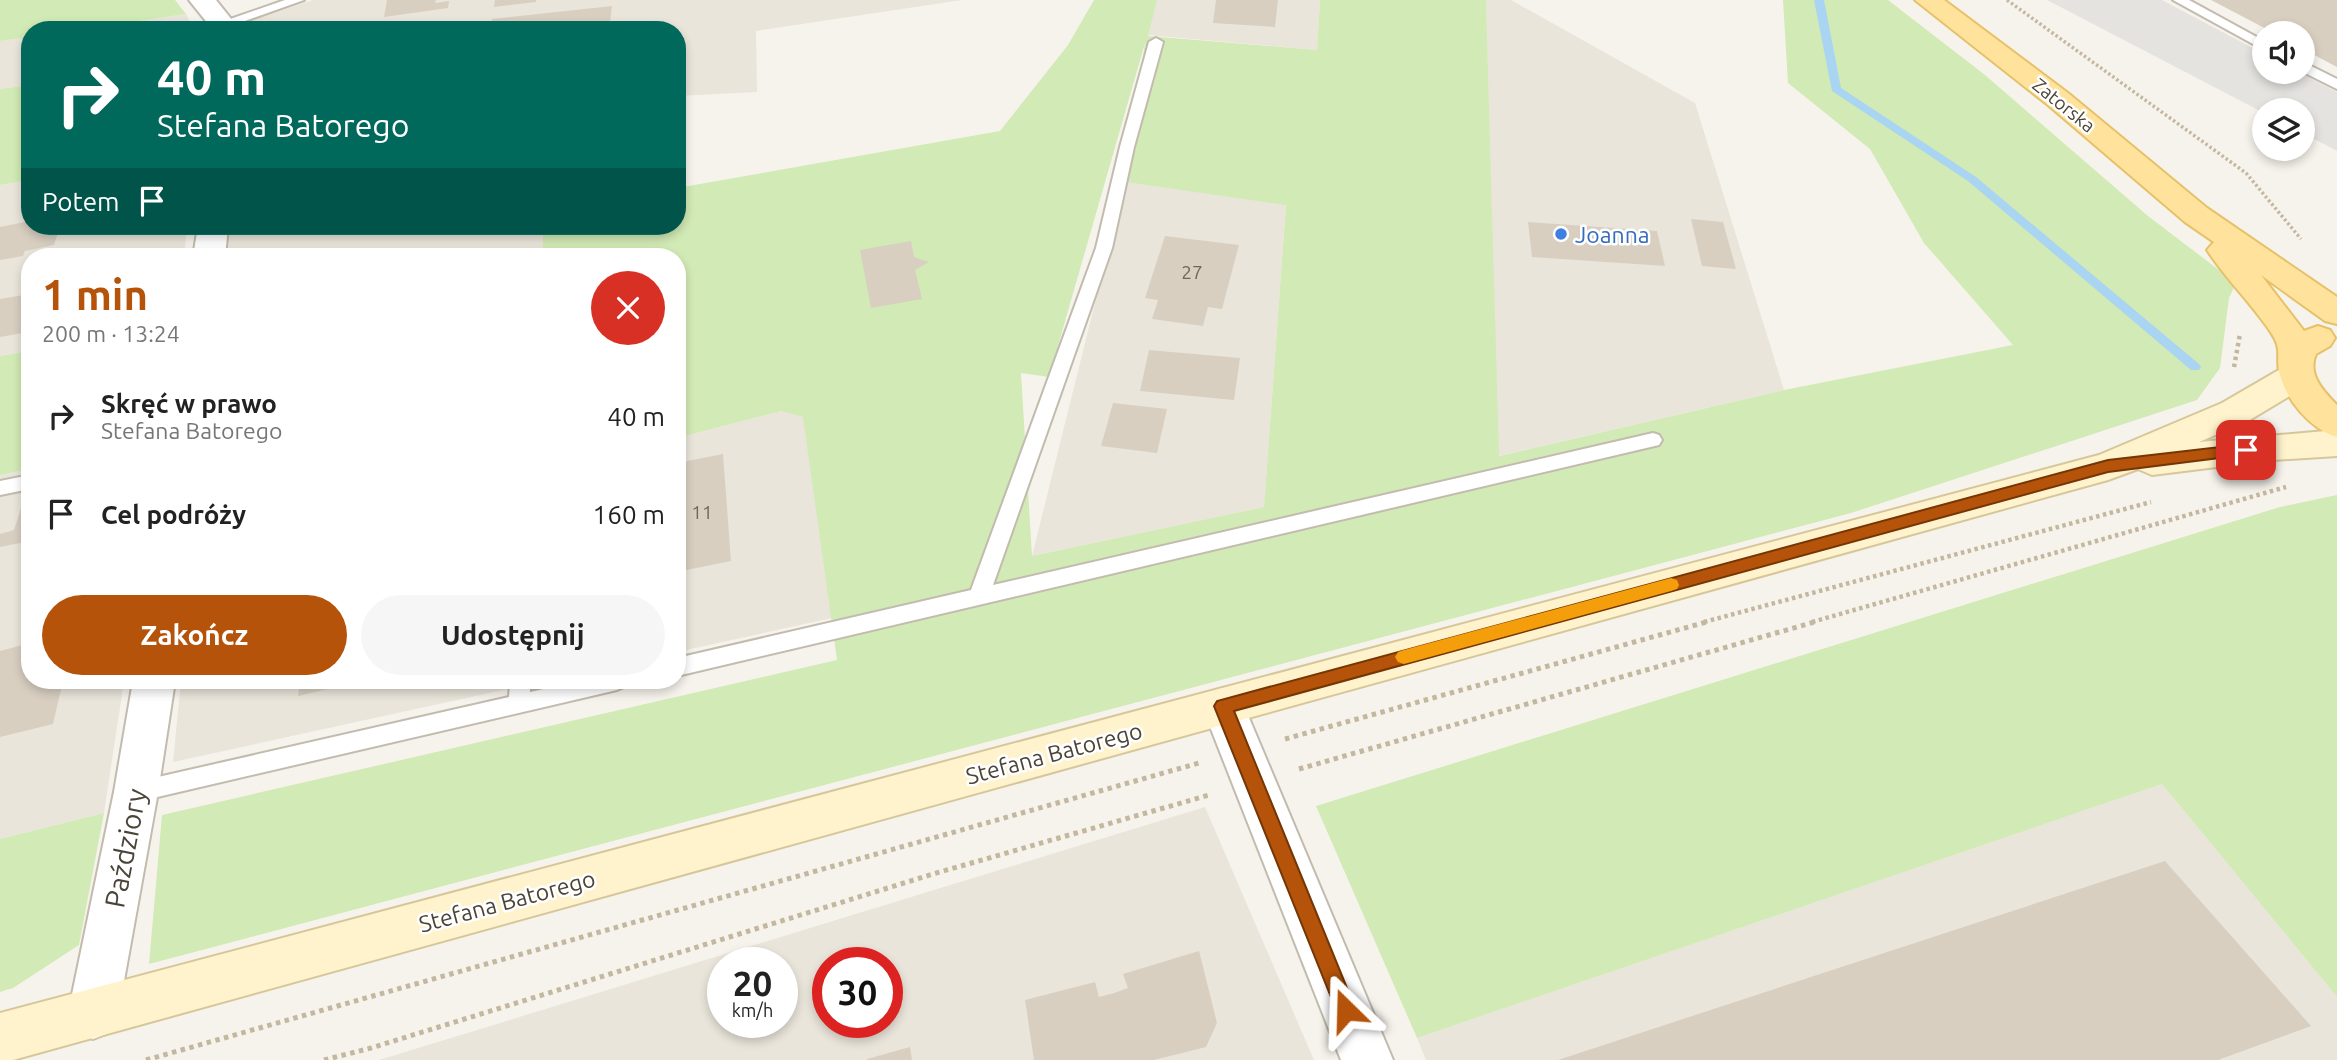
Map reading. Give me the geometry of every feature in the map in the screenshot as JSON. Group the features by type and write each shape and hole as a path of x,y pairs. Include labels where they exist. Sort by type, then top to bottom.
{"main road":[{"name":"Zatorska","path":"1928,0 2058,99 2196,215 2337,313"},
{"name":"Zatorska","path":"2196,215 2285,327 2309,398 2337,424"},
{"path":"2297,364 2310,341 2337,333"}],"street":[{"path":"202,0 220,21"},
{"name":"Stefana Batorego","path":"0,1038 2108,466 2235,412 2297,364"},
{"name":"Stefana Batorego","path":"2108,466 2273,447 2337,443"},
{"name":"Paździory","path":"93,1014 136,792 153,689"},
{"path":"1223,706 1367,1060"}],"lane":[{"path":"241,21 298,0"},
{"path":"2179,0 2252,40"},
{"path":"979,596 1104,248 1127,147 1156,41"},
{"path":"2315,73 2337,85"},
{"path":"686,665 1653,440"},
{"path":"0,488 21,484"},
{"path":"519,704 520,689"},
{"path":"136,792 583,689"}],"path":[{"path":"2007,0 2246,173 2303,242"},
{"path":"324,1060 371,1048 933,874 2295,485"}],"shaded area":[{"path":"313,0 962,0 756,31 757,92 686,96 686,21 249,21"},
{"path":"1157,0 1320,0 1317,50 1147,35"},
{"path":"1486,0 1511,0 1695,103 1784,390 1498,456"},
{"path":"2047,0 2162,0 2252,48 2252,84 2315,84 2315,81 2337,92 2337,151 2315,139 2315,98 2252,98 2252,107"},
{"path":"186,14 190,21 139,21"},
{"path":"21,38 21,86 0,89 0,41"},
{"path":"21,182 21,235 186,235 185,248 21,248 21,352 0,356 0,185"},
{"path":"1125,182 1286,204 1264,507 1032,556"},
{"path":"226,235 543,235 543,248 225,248"},
{"path":"781,411 804,417 832,618 686,650 686,436"},
{"path":"21,471 21,689 123,689 104,813 0,839 0,475"},
{"path":"180,689 507,689 173,762"},
{"path":"2162,784 2337,997 2337,1060 1426,1060 1417,1038"},
{"path":"1205,807 1314,1060 379,1060 707,960 707,1038 798,1038 798,947 748,947"}],"green space":[{"path":"0,0 175,0 186,14 139,21 21,21 21,38 0,41"},
{"path":"1094,0 1157,0 1148,36 1317,50 1320,0 1486,0 1499,456 1784,390 2013,345 1924,243 1870,149 1788,83 1783,0 1888,0 1985,75 2148,216 2236,283 2229,298 2220,368 2197,400 1851,513 149,964 162,815 837,660 803,417 781,411 686,436 686,248 543,248 543,235 686,235 686,186 1000,131 1068,45","holes":["1145,43 1125,182 1286,205 1264,507 1032,556 1021,373 1049,377"]},
{"path":"21,86 21,182 0,185 0,89"},
{"path":"21,352 21,471 0,475 0,356"},
{"path":"2337,495 2337,997 2162,784 1417,1038 1316,806 2280,507"},
{"path":"104,813 79,945 13,988 0,992 0,839"}],"building":[{"path":"387,0 436,0 435,3 449,1 448,8 384,17"},
{"path":"495,0 536,0 536,2 494,7"},
{"path":"1216,0 1278,0 1275,27 1213,23"},
{"path":"2211,0 2337,0 2337,67 2315,55 2315,21 2252,21"},
{"path":"612,6 610,21 492,19"},
{"path":"1691,219 1723,222 1736,269 1702,266"},
{"path":"1528,222 1657,231 1665,266 1532,257"},
{"path":"21,223 21,235 57,235 54,245 21,248 21,256 0,260 0,227"},
{"path":"1165,236 1239,245 1222,309 1208,307 1203,326 1152,319 1158,300 1145,298"},
{"path":"911,241 914,257 929,262 915,270 922,299 871,308 860,250"},
{"path":"21,296 21,333 0,337 0,299"},
{"path":"1149,350 1240,358 1234,400 1140,391"},
{"path":"1113,403 1167,409 1157,453 1101,446"},
{"path":"723,454 731,561 686,570 686,461"},
{"path":"21,508 21,543 0,547 0,534 14,530"},
{"path":"21,645 21,689 61,689 53,724 0,737 0,651"},
{"path":"299,689 328,689 298,696"},
{"path":"2165,861 2311,1026 2218,1060 1558,1060"},
{"path":"1199,951 1217,1023 1206,1047 1154,1060 1034,1060 1025,1000 1095,982 1099,997 1114,993 1128,988 1123,974"},
{"path":"910,1047 912,1060 867,1060 867,1059"}],"waterway":[{"path":"1819,0 1836,89 1972,179 2195,367"}],"slow traffic":[{"path":"1404,657 1671,585"}],"place":[{"name":"Joanna","path":"1561,234"}],"route":[{"path":"1346,1010 1223,706 2108,466 2246,450"}]}
